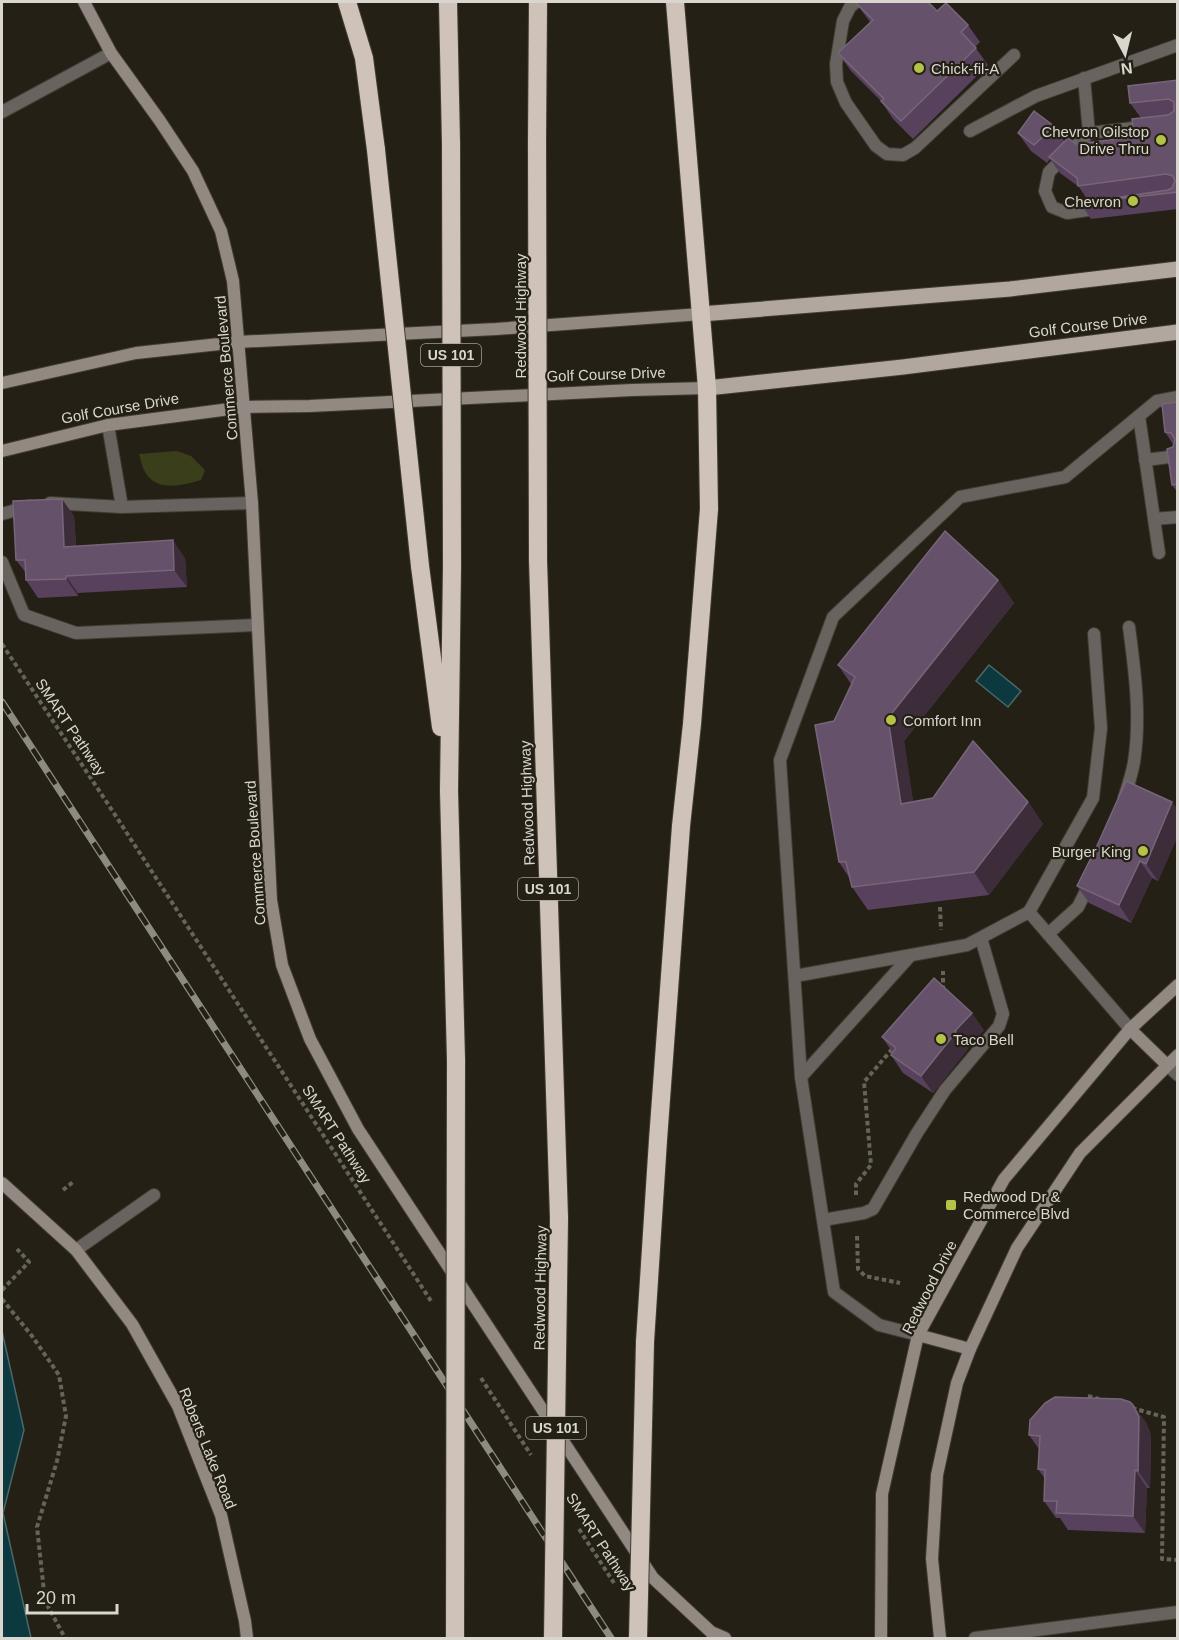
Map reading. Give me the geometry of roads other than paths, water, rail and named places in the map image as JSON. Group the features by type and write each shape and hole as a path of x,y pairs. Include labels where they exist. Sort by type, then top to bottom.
{"highway":[{"path":"347,2 364,58 376,150 420,566 449,791"},
{"name":"US 101","path":"448,2 451,144 452,566 449,791 456,1060 455,1638"},
{"name":"Redwood Highway","path":"538,2 538,560 559,1218 553,1638"},
{"path":"638,1638 645,1342 658,1128 680,838 692,724 709,509 707,388 675,2"}],"main road":[{"path":"701,314 1010,289 1178,268"},
{"name":"Golf Course Drive","path":"707,388 903,367 1178,332"}],"street":[{"name":"Commerce Boulevard","path":"84,2 111,53 193,171 221,231 233,281 252,503 271,900 282,965 310,1039 358,1129 654,1578 711,1632 725,1638"},
{"path":"2,383 136,353 238,342 496,329 701,314"},
{"name":"Golf Course Drive","path":"2,451 108,425 244,407 707,388"},
{"name":"Redwood Drive","path":"881,1638 882,1494 918,1335 1004,1179 1130,1029 1178,985"},
{"path":"1130,1029 1167,1065"},
{"path":"940,1638 932,1559 937,1475 957,1383 970,1349 1017,1248 1080,1153 1178,1055"},
{"name":"Roberts Lake Road","path":"2,1183 76,1251 132,1324 178,1406 220,1515 247,1638"},
{"path":"918,1335 970,1349"}],"lane":[{"path":"856,2 850,7 843,21 836,63 837,82 846,103 876,146 887,154 903,155 915,148 1014,55"},
{"path":"970,131 1036,96 1178,45"},
{"path":"2,112 111,53"},
{"path":"1084,78 1089,133"},
{"path":"1111,207 1067,213 1052,207 1045,191 1049,172 1089,133 1178,123"},
{"path":"918,1335 879,1325 834,1292 801,1077 780,760 833,617 960,497 1065,477 1157,401 1178,397"},
{"path":"1139,416 1159,553"},
{"path":"108,425 122,507"},
{"path":"1145,460 1178,456"},
{"path":"2,514 43,502 122,507 252,503"},
{"path":"1154,519 1178,517"},
{"path":"2,562 24,615 76,633 257,625"},
{"path":"1121,811 1134,763 1138,718 1137,682 1129,627"},
{"path":"795,976 967,945 1029,912 1093,798 1101,728 1094,634"},
{"path":"1048,934 1078,907 1096,871"},
{"path":"1029,912 1130,1029"},
{"path":"823,1220 857,1215 873,1209 945,1090 999,1026 1003,1014 981,938"},
{"path":"801,1077 911,955"},
{"path":"1167,1065 1178,1075"},
{"path":"76,1251 154,1195"},
{"path":"975,1638 1178,1612"}],"water":[{"path":"989,665 1021,691 1008,707 976,681"},
{"path":"2,1331 24,1430 3,1513 31,1638 2,1638"}],"railway":[{"path":"2,702 611,1638"}],"place":[{"name":"Chick-fil-A","path":"919,68"},
{"name":"Chevron Oilstop Drive Thru","path":"1161,140"},
{"name":"Chevron","path":"1133,201"},
{"name":"Comfort Inn","path":"891,720"},
{"name":"Burger King","path":"1143,851"},
{"name":"Taco Bell","path":"941,1039"},
{"name":"Redwood Dr & Commerce Blvd","path":"951,1205"}]}
